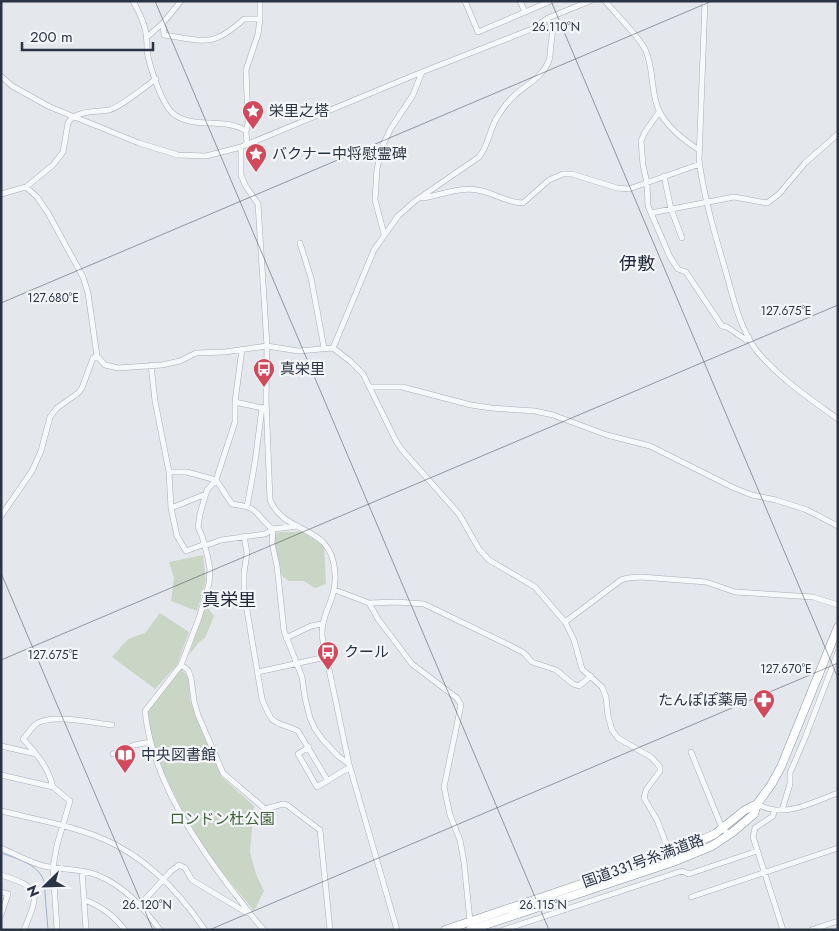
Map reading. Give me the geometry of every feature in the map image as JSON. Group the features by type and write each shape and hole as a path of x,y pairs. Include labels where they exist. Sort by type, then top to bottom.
{"highway":[{"path":"757,804 782,766 836,636 838,627"},
{"name":"国道331号糸満道路","path":"445,930 470,920 712,846 754,814 757,804"},
{"name":"国道331号糸満道路","path":"470,930 591,889 671,858 706,839 745,810 757,804"}],"street":[{"path":"133,1 141,14 146,32 148,56 165,104 175,116 189,121 234,125 246,131"},
{"path":"146,38 181,1"},
{"path":"247,507 264,407 267,346 258,204 241,174 248,124 246,70 258,34 260,1"},
{"path":"465,1 478,32 551,1"},
{"path":"520,1 525,12"},
{"path":"1,76 12,86 36,100 139,143 178,155 206,156 228,152 244,146 422,72 532,29 548,18 590,1"},
{"path":"605,1 644,47 649,63 655,101 660,112 683,139 699,150"},
{"path":"705,1 700,164 702,183 737,309 755,348 776,372 838,419"},
{"path":"333,348 374,250 384,234 404,209 479,158 485,149 497,117 514,96 545,69 549,62 553,37 552,27 548,18"},
{"path":"162,23 164,35 208,41 221,37 244,19 260,19"},
{"path":"384,234 375,200 377,169 382,147 390,128 408,104 422,72"},
{"path":"1,194 26,187 61,157 65,148 68,123 74,117 114,108 156,79"},
{"path":"660,112 645,132 641,141 648,206 670,256 678,269 686,272 722,326 727,327 746,340 749,337"},
{"path":"651,213 734,197 767,203 779,194 805,163 838,134"},
{"path":"420,198 472,189 506,200 523,202 550,180 563,174 572,174 617,188 630,189 700,164"},
{"path":"664,176 671,209 682,238"},
{"path":"26,187 38,198 48,212 83,277 88,293 97,356 101,362 112,368 151,366 174,362 196,353 225,352 242,348 267,346 298,351 333,348 360,370 402,450 459,514 479,549 489,560 535,587 565,622 574,640 577,656 582,668 602,687 606,697 612,730 618,738 651,757 660,767 660,771 646,790 644,798 656,820 671,858"},
{"path":"300,242 311,278 324,348"},
{"path":"242,348 235,422 216,480 207,490 198,527 205,545 210,569 209,584 199,618 181,665 145,711 151,742 167,785 192,834 207,858 264,930"},
{"path":"1,516 32,470 41,451 50,417 57,408 82,388 93,358 97,356"},
{"path":"151,366 155,401 169,472 171,508 177,536 186,551 221,540 265,534 273,529 298,526"},
{"path":"370,387 402,387 470,405 535,411 552,415 607,435 650,446 734,488 752,495 807,510 838,526"},
{"path":"236,402 264,407"},
{"path":"264,407 270,500 278,513 327,545 334,562 335,590 322,624 322,636 350,765 397,930"},
{"path":"169,472 187,472 216,480 232,504 251,508 273,529"},
{"path":"171,508 206,494"},
{"path":"273,529 273,554 277,566 286,638 302,676 304,698 315,729 338,756 350,765"},
{"path":"244,536 247,553 244,593 262,699 271,720 298,731 328,781"},
{"path":"565,622 621,580 628,578 670,578 706,582 735,592 812,597 838,605"},
{"path":"335,590 370,603 424,604 511,646 524,653 532,662 556,670 575,686 579,686 591,676"},
{"path":"370,603 378,619 412,664 457,698 461,705 444,787 450,815 460,840 470,920"},
{"path":"286,638 311,626 322,624"},
{"path":"782,810 790,784 790,773 806,738 838,652"},
{"path":"258,672 326,657"},
{"path":"181,665 188,670 198,715 223,773 265,809 283,804 287,805 320,830 330,930"},
{"path":"53,787 50,775 37,755 23,740 37,723 60,719 112,725"},
{"path":"113,754 134,745 151,742"},
{"path":"1,746 37,755"},
{"path":"309,747 298,754 317,788 350,765"},
{"path":"691,752 723,828 728,835"},
{"path":"1,775 53,787 70,801 57,845 53,867 57,930"},
{"path":"757,804 774,811 790,810 838,793"},
{"path":"1,811 63,826 99,837 120,847 142,861 164,879 205,930"},
{"path":"774,811 773,816 764,821 753,832 753,837 783,930"},
{"path":"1,848 33,862 53,867 82,870 110,881 140,905 160,930"},
{"path":"691,898 838,848"},
{"path":"503,930 682,871 689,874 757,851"},
{"path":"140,905 179,865 185,868 192,880 246,913 250,912"},
{"path":"82,870 86,930"},
{"path":"1,875 20,881 31,889 35,897 35,904 24,930"},
{"path":"591,889 594,900"},
{"path":"1,892 8,894 1,915"},
{"path":"85,900 99,906 114,916 125,930"},
{"path":"550,902 554,913"},
{"path":"811,930 838,921"}],"green space":[{"path":"279,532 304,532 324,546 326,584 315,588 304,581 289,581 282,576 275,553 274,535"},
{"path":"203,555 206,581 197,611 171,601 174,578 169,562"},
{"path":"205,604 214,616 205,638 200,641 189,655"},
{"path":"160,613 189,632 177,665 155,689 112,657 128,639 145,633"},
{"name":"ロンドン杜公園","path":"181,669 189,678 190,700 221,776 254,806 250,852 256,874 264,891 254,911 209,856 188,822 158,761 154,748 147,711"}],"waterway":[{"path":"1,853 32,866 41,875 44,881 48,930"}],"place":[{"name":"栄里之塔","path":"253,130"},
{"name":"バクナー中将慰霊碑","path":"256,173"},
{"name":"真栄里","path":"264,388"},
{"name":"クール","path":"328,671"},
{"name":"たんぽぽ薬局","path":"764,719"},
{"name":"中央図書館","path":"125,774"}],"district":[{"name":"伊敷","path":"637,264"},
{"name":"真栄里","path":"229,600"}]}
